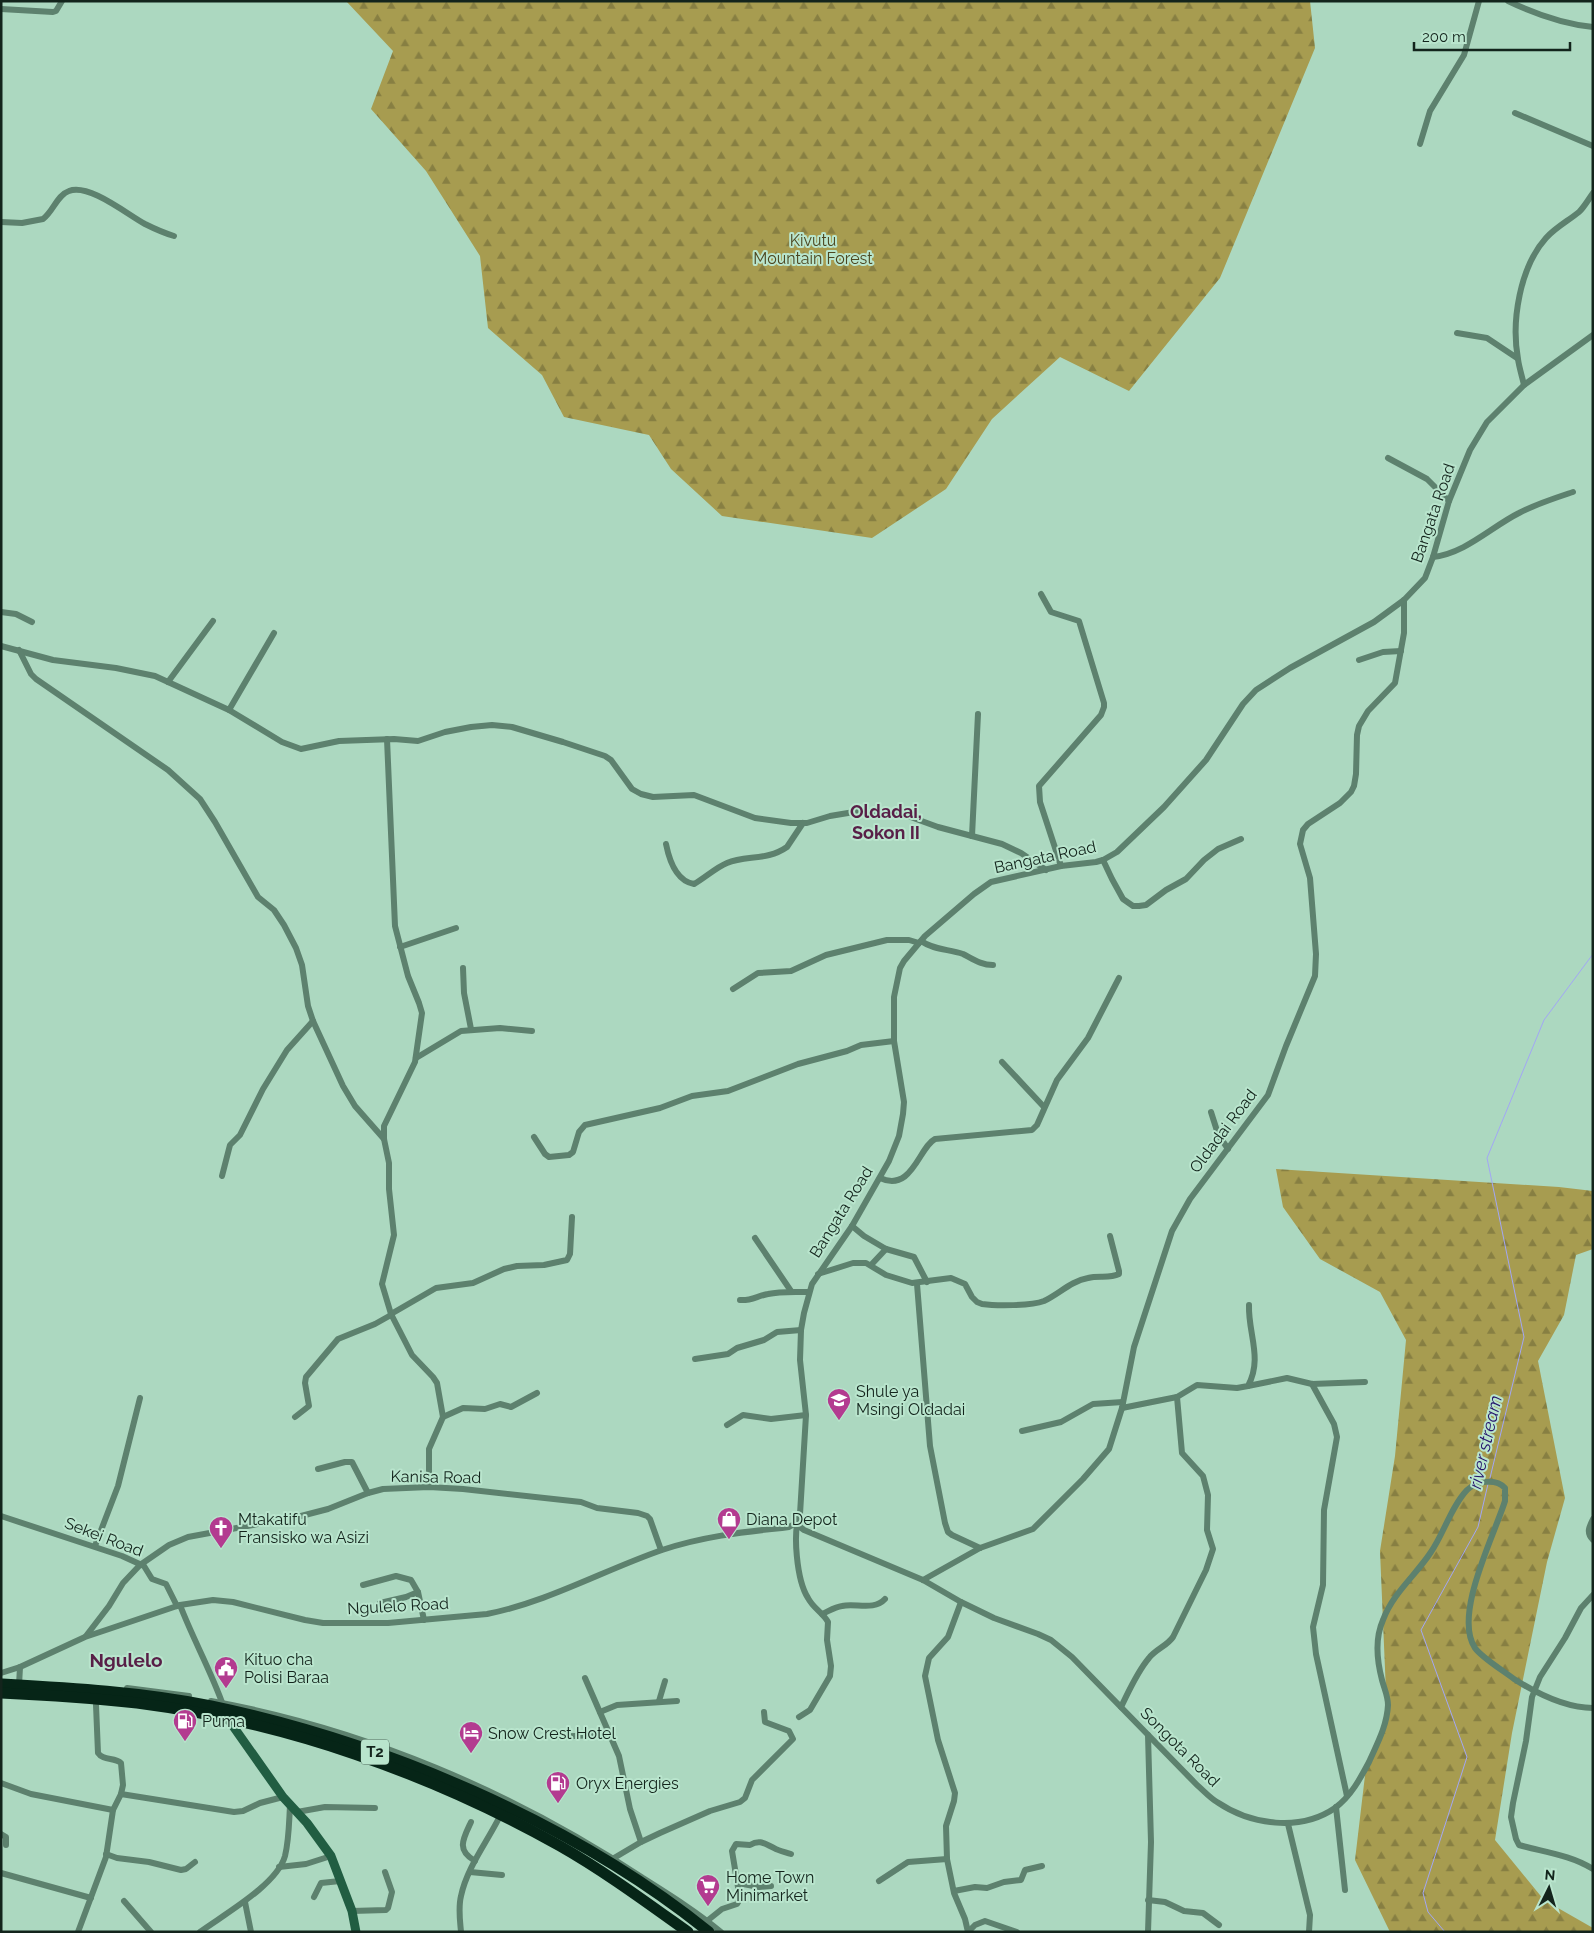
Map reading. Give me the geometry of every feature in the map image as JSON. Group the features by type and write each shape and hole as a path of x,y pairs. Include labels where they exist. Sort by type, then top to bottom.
{"highway":[{"name":"T2","path":"1,1684 66,1687 177,1701 225,1710 354,1744 424,1771 504,1806 567,1838 631,1876 689,1916 708,1926"},
{"name":"T2","path":"1,1693 225,1710 384,1764 501,1814 562,1847 632,1892 688,1932"}],"street":[{"path":"1,9 53,12 56,11 62,1"},
{"path":"1420,144 1430,111 1464,55 1479,1"},
{"path":"1508,1 1551,19 1593,27"},
{"path":"1515,113 1593,146"},
{"path":"1,222 22,223 43,219 64,193 76,190 105,199 146,225 174,236"},
{"path":"1524,385 1517,358 1516,334 1518,300 1527,270 1539,247 1554,230 1579,212 1593,193"},
{"path":"1457,333 1487,338 1517,358"},
{"name":"Bangata Road","path":"822,1614 809,1600 801,1582 797,1520 800,1514 806,1415 800,1360 801,1330 808,1292 817,1274 852,1226 894,1150 904,1114 902,1082 894,1041 894,997 899,973 904,961 920,942 974,894 987,885 997,880 1061,866 1103,860 1117,852 1194,775 1217,747 1243,704 1256,690 1283,672 1374,622 1404,600 1425,578 1434,557 1449,500 1480,431 1524,385 1593,335"},
{"path":"1388,458 1427,479 1449,500"},
{"path":"1434,557 1446,555 1469,544 1519,513 1573,492"},
{"path":"1041,594 1051,612 1079,621 1104,702 1101,715 1039,786 1040,802 1061,866"},
{"name":"Oldadai Road","path":"922,1580 980,1548 1033,1529 1052,1512 1103,1458 1108,1449 1122,1405 1134,1347 1172,1231 1190,1199 1268,1095 1315,976 1316,954 1310,878 1300,844 1301,835 1308,824 1340,804 1351,792 1356,774 1359,726 1368,711 1395,683 1405,624 1404,600"},
{"path":"1,612 12,613 32,622"},
{"path":"168,682 213,621"},
{"path":"229,710 274,633"},
{"path":"1,646 53,660 143,673 168,682 229,710 282,742 301,749 308,749 336,741 387,739 418,741 445,732 470,727 492,725 512,728 605,756 632,789 641,794 653,797 694,795 761,820 803,823 860,812 889,811 905,814 938,827 1002,844 1020,852 1046,870"},
{"path":"19,650 31,674 36,679 168,770 200,799 255,894 274,910 296,948 302,965 308,1006 313,1021 343,1086 355,1106 384,1139"},
{"path":"1359,660 1383,652 1401,651"},
{"path":"972,836 978,714"},
{"path":"387,739 394,922 408,976 422,1013 416,1058 403,1089 386,1119 384,1132 389,1163 389,1189 394,1235 382,1284 391,1314 414,1358 435,1379 443,1417 429,1449 428,1487"},
{"path":"666,844 670,862 683,880 694,884 729,862 759,858 784,849 803,823"},
{"path":"1103,860 1123,899 1133,906 1146,905 1166,890 1186,879 1204,860 1218,849 1242,839"},
{"path":"400,947 456,928"},
{"path":"733,988 758,973 791,971 826,955 887,940 920,942 992,965"},
{"path":"462,968 464,993 471,1029"},
{"path":"880,1178 890,1180 909,1173 918,1163 930,1142 935,1139 1032,1130 1037,1124 1061,1072 1088,1038 1119,978"},
{"path":"222,1176 230,1145 240,1135 263,1089 287,1050 313,1021"},
{"path":"416,1058 461,1031 500,1028 532,1031"},
{"path":"534,1137 549,1158 568,1155 573,1152 579,1132 585,1125 660,1108 692,1096 728,1091 798,1064 847,1051 861,1045 894,1041"},
{"path":"1002,1062 1044,1107"},
{"path":"1211,1112 1218,1134 1228,1149"},
{"path":"295,1417 309,1406 305,1383 306,1377 342,1336 375,1324 436,1288 473,1283 504,1269 517,1266 544,1265 567,1260 570,1254 572,1217"},
{"path":"852,1226 868,1239 886,1249 914,1257 927,1282"},
{"path":"817,1274 853,1263 866,1262 886,1275 917,1284 951,1278 965,1284 972,1298 982,1304 1035,1304 1044,1301 1068,1285 1087,1278 1108,1277 1119,1274 1120,1271 1110,1236"},
{"path":"755,1238 791,1291"},
{"path":"871,1264 886,1249"},
{"path":"917,1284 930,1446 945,1523 948,1532 952,1535 980,1548"},
{"path":"740,1300 747,1301 766,1294 791,1291 808,1292"},
{"path":"1248,1386 1256,1359 1256,1349 1249,1323 1249,1305"},
{"path":"695,1359 728,1354 737,1348 764,1340 777,1332 801,1330"},
{"path":"1022,1431 1060,1422 1093,1404 1122,1405 1177,1397 1197,1385 1237,1388 1287,1378 1312,1384 1364,1382"},
{"path":"1312,1384 1334,1424 1337,1437 1324,1510 1322,1585 1313,1627 1316,1654 1347,1796"},
{"path":"443,1417 463,1408 485,1409 500,1404 511,1407 537,1393"},
{"path":"1121,1707 1148,1659 1157,1650 1168,1644 1173,1637 1206,1570 1213,1551 1207,1530 1206,1487 1201,1472 1182,1453 1177,1397"},
{"path":"95,1546 118,1486 140,1398"},
{"path":"727,1425 743,1415 771,1419 806,1415"},
{"path":"318,1469 352,1462 368,1493"},
{"name":"Songota Road","path":"797,1520 800,1527 804,1530 922,1580 994,1618 1051,1640 1072,1657 1197,1785 1217,1802 1247,1816 1288,1824 1320,1816 1336,1807 1359,1782 1380,1738 1387,1716 1388,1703 1378,1654 1378,1640 1382,1620 1404,1584 1431,1552 1467,1490 1476,1484 1489,1482 1502,1485 1505,1488 1505,1502 1473,1585 1469,1636 1476,1649 1513,1678 1534,1690"},
{"name":"Kanisa Road","path":"85,1637 109,1606 123,1583 140,1565 169,1545 188,1537 328,1509 368,1493 383,1490 428,1487 463,1489 578,1502 597,1508 642,1514 650,1519 661,1550"},
{"name":"Sekei Road","path":"1,1516 95,1546 146,1568 152,1580 165,1583 179,1606 225,1710"},
{"path":"1593,1519 1588,1531 1593,1540"},
{"name":"Ngulelo Road","path":"1,1673 20,1667 85,1637 179,1606 213,1600 233,1602 305,1620 361,1624 424,1620 503,1611 566,1589 661,1550 703,1538 789,1527 797,1520"},
{"path":"363,1585 388,1578 401,1577 414,1582 424,1620"},
{"path":"380,1603 418,1592"},
{"path":"1593,1595 1581,1608 1534,1690 1513,1803 1512,1823 1520,1846 1568,1858 1593,1869"},
{"path":"799,1717 810,1710 830,1676 831,1666 827,1640 829,1626 822,1614 842,1606 872,1606 882,1603 886,1599"},
{"path":"961,1602 948,1637 929,1658 924,1676 938,1740 955,1792 946,1826 947,1859 954,1891 968,1932 985,1921 1017,1932"},
{"path":"19,1685 20,1667"},
{"path":"585,1678 619,1756 630,1809 641,1842"},
{"path":"659,1701 665,1681"},
{"path":"1534,1690 1564,1702 1593,1708"},
{"path":"600,1712 617,1706 677,1701"},
{"path":"78,1932 106,1854 113,1810 121,1794 123,1776 121,1763 117,1760 102,1757 98,1753 96,1705"},
{"path":"225,1710 283,1797 307,1823 331,1856 352,1911 356,1932"},
{"path":"225,1710 341,1734 416,1760 530,1811 614,1858 708,1926 721,1932"},
{"path":"614,1858 641,1842 710,1811 732,1805 745,1798 752,1780 793,1739 789,1731 766,1722 764,1712"},
{"path":"557,1737 610,1734"},
{"path":"1148,1735 1151,1842 1148,1932"},
{"path":"1,1783 31,1794 113,1810"},
{"path":"121,1794 234,1812 243,1811 264,1801 283,1797"},
{"path":"294,1809 325,1806 375,1808"},
{"path":"1336,1807 1345,1890"},
{"path":"200,1932 245,1902 279,1867 286,1851 294,1809"},
{"path":"461,1932 460,1898 475,1861 501,1814"},
{"path":"470,1822 463,1848 468,1857 475,1861"},
{"path":"1288,1824 1310,1915 1309,1932"},
{"path":"1,1834 6,1837 6,1845"},
{"path":"708,1926 714,1914 739,1902 740,1897 732,1851 736,1844 750,1845 760,1842 791,1854"},
{"path":"106,1854 117,1858 149,1862 182,1870 195,1862"},
{"path":"279,1867 306,1864 331,1856"},
{"path":"879,1881 908,1862 947,1859"},
{"path":"954,1891 978,1887 987,1888 1004,1882 1021,1880 1025,1870 1042,1866"},
{"path":"352,1911 386,1910 388,1908 392,1897 385,1872"},
{"path":"470,1872 502,1875"},
{"path":"1,1873 91,1898"},
{"path":"314,1897 321,1883 340,1881"},
{"path":"738,1883 758,1887 771,1886"},
{"path":"1148,1900 1165,1902 1184,1911 1203,1913 1219,1925"},
{"path":"124,1901 151,1932"},
{"path":"245,1902 251,1932"}],"green space":[{"name":"Kivutu Mountain Forest","path":"346,1 1310,1 1315,48 1220,278 1129,391 1060,357 992,419 946,489 872,538 722,516 671,469 649,435 564,417 542,375 488,328 480,256 426,171 371,109 393,51"},
{"path":"1276,1169 1559,1187 1593,1191 1593,1249 1576,1255 1564,1315 1538,1361 1565,1498 1547,1562 1512,1733 1495,1840 1544,1900 1593,1928 1593,1932 1390,1932 1355,1860 1366,1767 1387,1716 1380,1551 1395,1456 1406,1340 1380,1292 1320,1259 1283,1207"}],"waterway":[{"name":"river stream","path":"1490,1478 1524,1337 1487,1158 1544,1020 1593,954"},
{"name":"river stream","path":"1445,1932 1428,1912 1423,1893 1467,1757 1421,1630 1478,1527 1488,1484"}],"place":[{"name":"Shule ya Msingi Oldadai","path":"839,1421"},
{"name":"Diana Depot","path":"729,1540"},
{"name":"Mtakatifu Fransisko wa Asizi","path":"221,1549"},
{"name":"Kituo cha Polisi Baraa","path":"226,1689"},
{"name":"Puma","path":"185,1742"},
{"name":"Snow Crest Hotel","path":"471,1754"},
{"name":"Oryx Energies","path":"558,1804"},
{"name":"Home Town Minimarket","path":"708,1907"}],"district":[{"name":"Oldadai, Sokon II","path":"886,821"},
{"name":"Ngulelo","path":"126,1660"}]}
